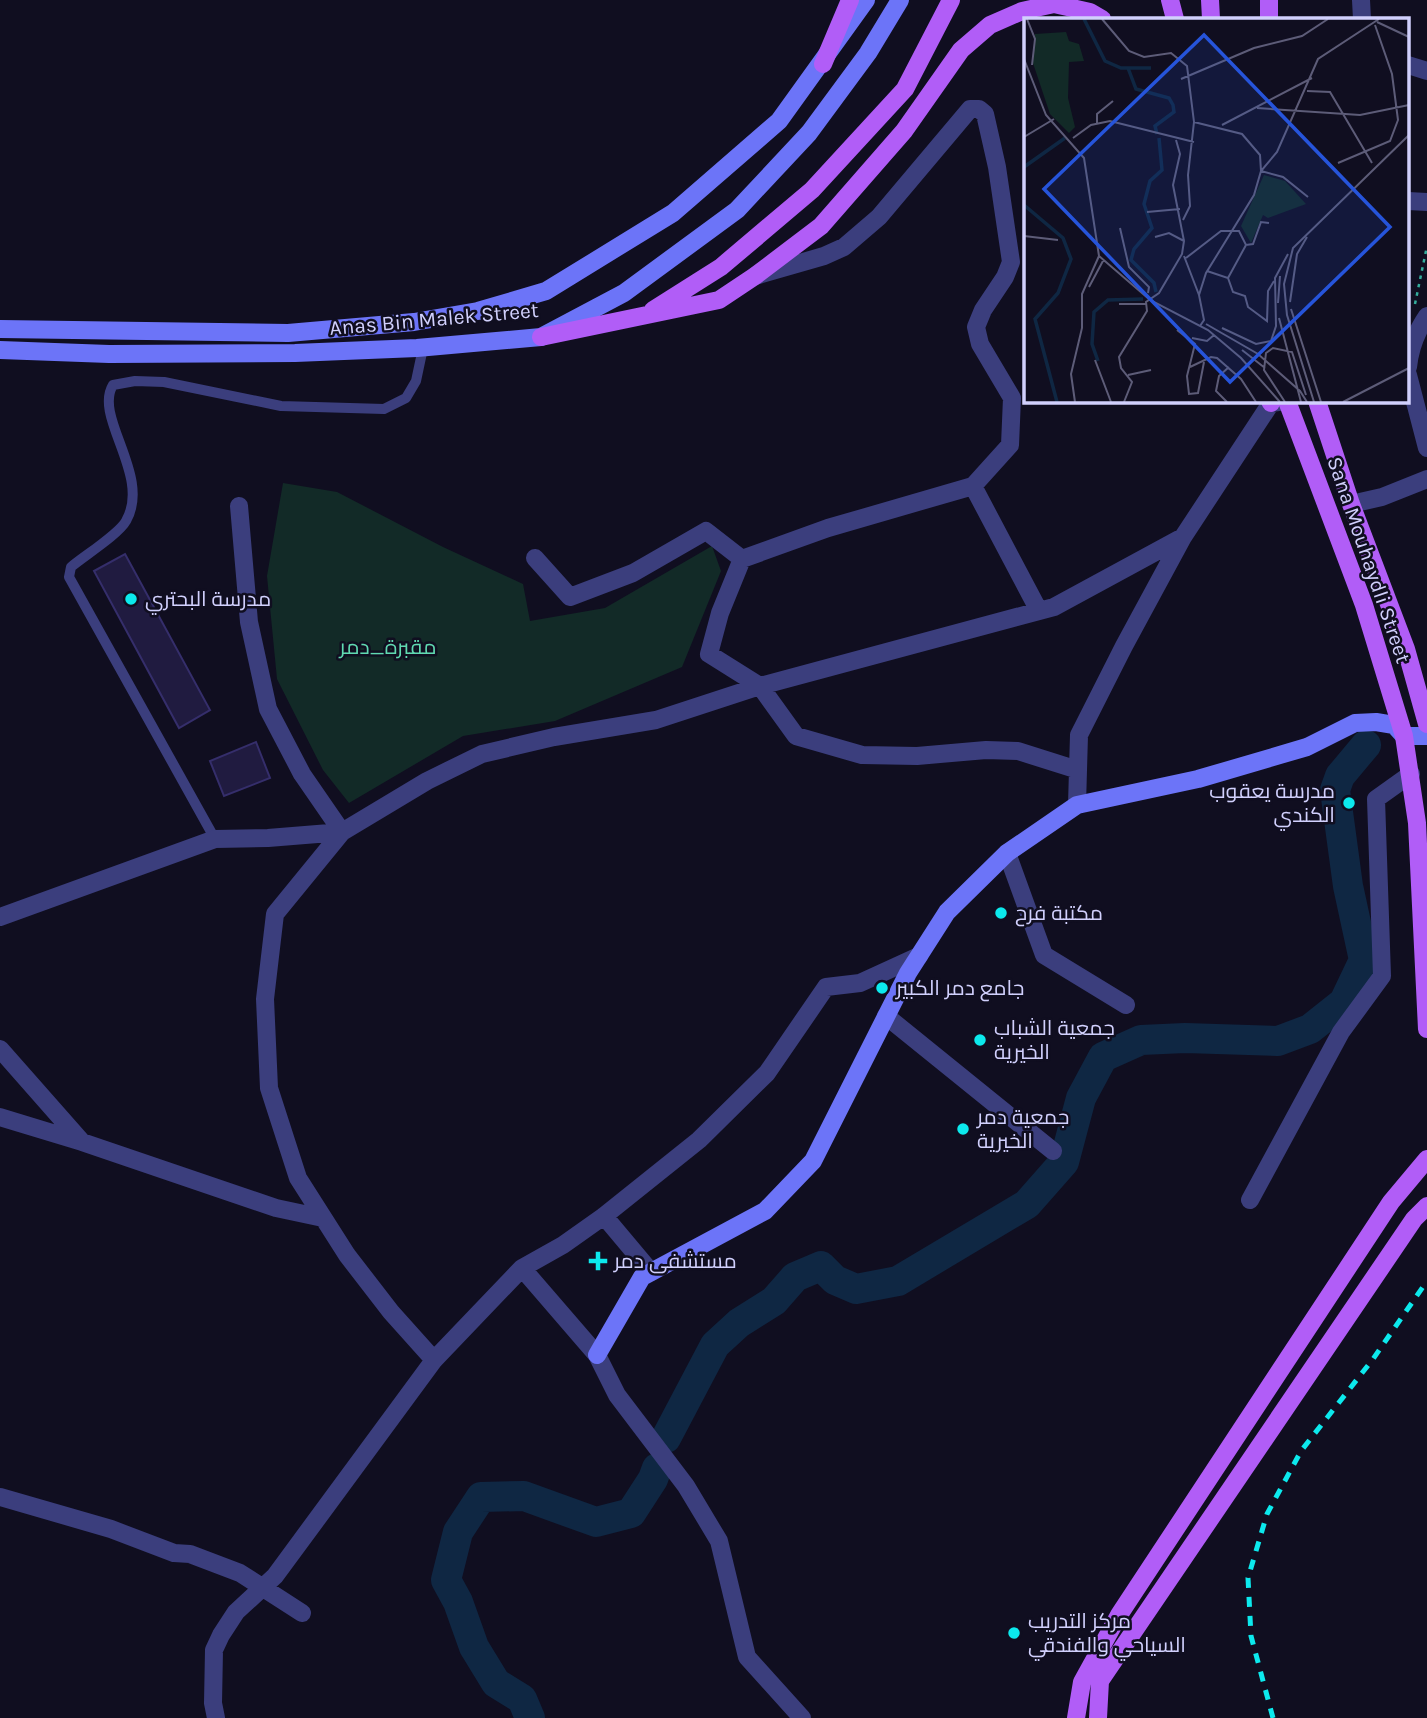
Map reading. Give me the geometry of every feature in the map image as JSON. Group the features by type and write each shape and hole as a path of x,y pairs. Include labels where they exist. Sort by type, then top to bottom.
{"main road":[{"path":"823,64 850,0"},
{"name":"Anas Bin Malek Street","path":"0,329 288,333 414,321 478,311 546,291 674,213 779,121 823,64 866,0"},
{"name":"Anas Bin Malek Street","path":"0,350 110,354 295,354 420,348 541,337 624,293 737,210 809,133 868,52 900,0"},
{"path":"641,317 721,267 812,190 905,89 951,0"},
{"path":"1170,0 1175,18"},
{"path":"1210,0 1211,18"},
{"path":"1269,0 1269,18"},
{"path":"541,337 719,300 821,226 904,131 961,50 990,25 1022,11 1054,5 1090,12 1100,18"},
{"path":"414,321 420,348"},
{"name":"Sana Mouhaydli Street","path":"1279,402 1364,605 1404,736 1417,823 1427,1028"},
{"path":"1317,402 1351,504 1406,649 1427,724"},
{"path":"597,1355 642,1277 765,1211 813,1161 919,956 947,912 1007,853 1077,805 1198,779 1307,747 1355,723 1394,725 1404,736 1427,736"},
{"path":"1076,1718 1082,1682 1119,1615 1383,1213 1427,1158"},
{"path":"1098,1718 1100,1681 1414,1219 1427,1206"}],"street":[{"path":"1361,0 1362,18"},
{"path":"1410,66 1427,71"},
{"path":"755,276 824,256 844,247 879,217 970,110 982,111 985,114 998,167 1011,262 976,327 980,344 1012,398 1010,445 973,486 828,528 743,559 720,613 709,654 760,686 796,736 862,755 917,756 986,750 1018,751 1078,769"},
{"path":"1410,352 1419,328 1421,312"},
{"path":"1410,383 1427,447"},
{"path":"1077,805 1079,735 1183,537 1278,402"},
{"path":"1351,504 1382,497 1427,479"},
{"path":"973,486 1039,611"},
{"path":"239,506 249,622 268,709 302,774 342,832"},
{"path":"535,558 570,597 633,573 706,531 743,559"},
{"path":"434,1360 391,1312 347,1255 298,1178 268,1088 265,999 275,914 342,832 427,781 482,754 554,737 656,720 760,686 1054,607 1183,537"},
{"path":"1250,1199 1341,1031 1382,976 1377,799 1411,774"},
{"path":"0,917 215,839 342,832"},
{"path":"1007,853 1044,955 1126,1005"},
{"path":"216,1718 213,1703 214,1650 236,1612 275,1576 434,1360 522,1268 563,1245 604,1216 699,1140 767,1073 826,987 860,983 919,956"},
{"path":"886,1016 1053,1151"},
{"path":"0,1049 82,1142"},
{"path":"0,1117 276,1208 323,1218"},
{"path":"604,1216 651,1272"},
{"path":"522,1268 597,1355 617,1395 686,1486 719,1541 747,1657 802,1718"},
{"path":"0,1497 111,1529 174,1553 190,1554 240,1573 302,1613"}],"lane":[{"path":"215,839 69,577 71,567 125,524 132,507 133,485 111,416 109,391 113,385 124,382 164,382 281,407 384,409 406,398 415,381 420,348"}],"path":[{"path":"1421,312 1427,246"}],"green space":[{"name":"مقبرة_دمر","path":"283,483 337,492 443,547 523,584 530,621 605,608 712,546 721,571 682,667 555,721 463,736 349,803 323,770 277,679 267,576"}],"building":[{"path":"125,554 210,710 179,728 94,571"},
{"path":"256,742 270,778 224,796 210,761"}],"waterway":[{"path":"666,1438 715,1345 739,1323 774,1301 795,1277 821,1266 835,1280 856,1289 898,1281 1027,1204 1064,1162 1081,1098 1103,1057 1141,1040 1185,1038 1278,1041 1310,1029 1344,1002 1364,960 1348,886 1335,790 1340,776 1366,745"},
{"path":"530,1718 522,1699 496,1683 474,1647 458,1602 446,1580 458,1532 481,1497 524,1496 596,1522 631,1513 657,1468"}],"railway":[{"path":"1273,1718 1251,1636 1248,1578 1267,1514 1301,1451 1373,1359 1427,1281"}],"place":[{"name":"مدرسة البحتري","path":"131,599"},
{"name":"مدرسة يعقوب الكندي","path":"1349,803"},
{"name":"مكتبة فرح","path":"1001,913"},
{"name":"جامع دمر الكبير","path":"882,988"},
{"name":"جمعية الشباب الخيرية","path":"980,1040"},
{"name":"جمعية دمر الخيرية","path":"963,1129"},
{"name":"مستشفى دمر","path":"598,1261"},
{"name":"مركز التدريب السياحي والفندقي","path":"1014,1633"}]}
